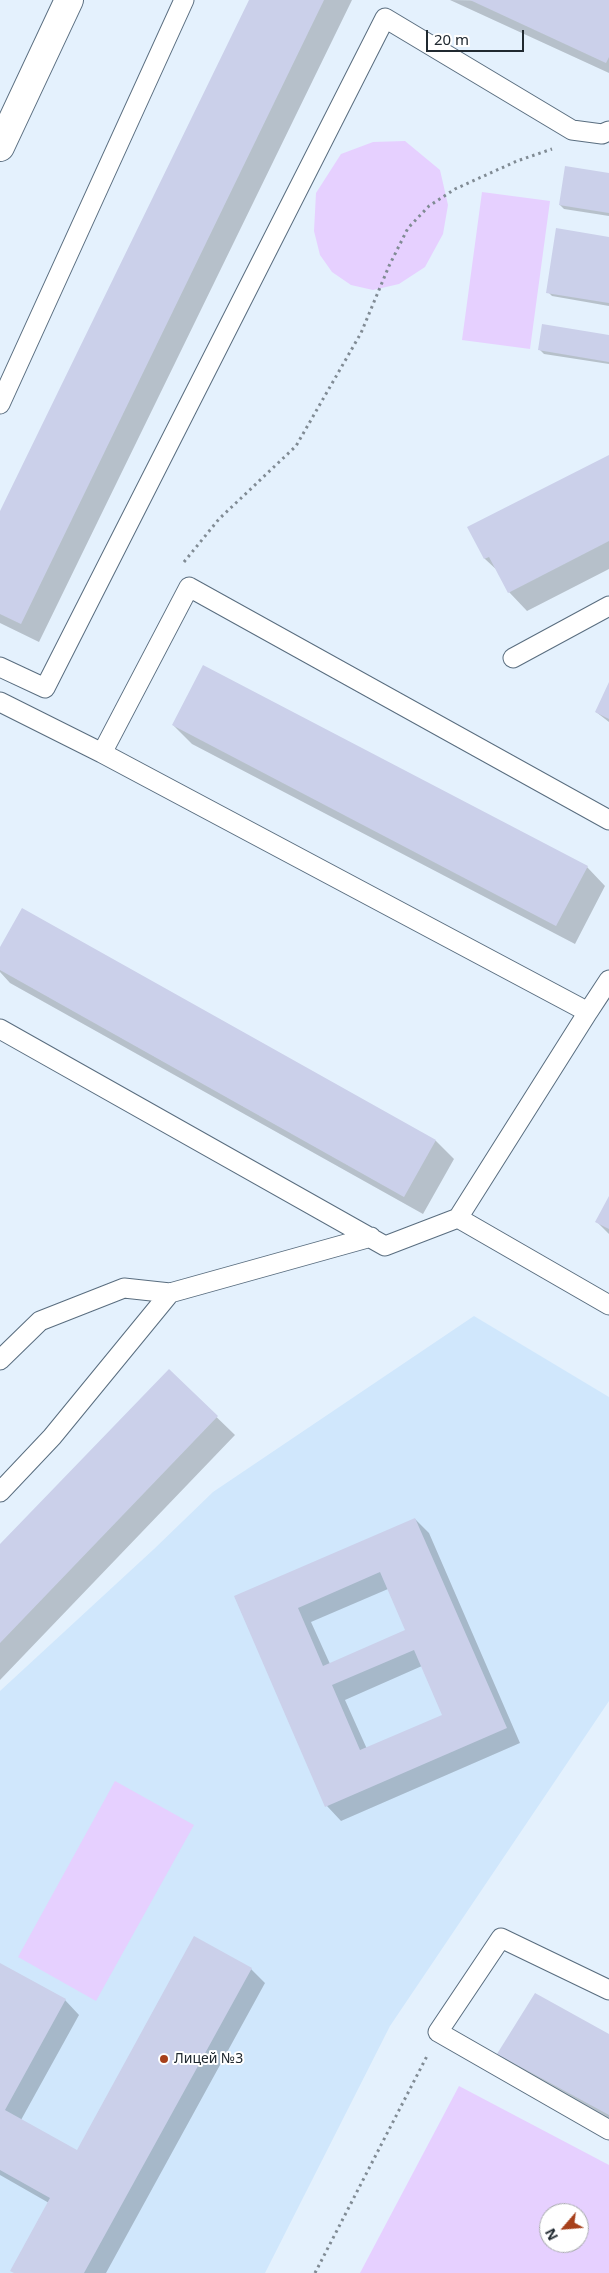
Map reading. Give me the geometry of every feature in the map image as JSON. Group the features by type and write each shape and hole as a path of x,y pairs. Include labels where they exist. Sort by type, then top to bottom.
{"main road":[{"path":"0,148 69,0"}],"lane":[{"path":"0,404 184,0"},
{"path":"0,667 45,688 385,18 572,130 602,134 609,131"},
{"path":"102,754 188,587 609,820"},
{"path":"513,658 609,606"},
{"path":"0,702 102,754 588,1012"},
{"path":"0,1029 385,1246 458,1218 609,980"},
{"path":"458,1218 609,1305"},
{"path":"0,1360 40,1321 124,1288 170,1293 371,1237"},
{"path":"0,1492 52,1437 170,1293"},
{"path":"609,1990 501,1938 438,2032 609,2130"}],"path":[{"path":"179,568 219,519 296,446 361,333 389,266 408,228 429,206 455,188 517,161 554,148"},
{"path":"315,2273 438,2032"}],"shaded area":[{"path":"405,141 440,170 448,205 443,234 425,267 399,284 373,290 351,285 332,272 320,255 314,231 316,193 341,154 373,142"},
{"path":"482,192 550,201 530,349 462,340"},
{"path":"474,1316 609,1397 609,1701 390,2026 265,2273 0,2273 0,1691 213,1492"},
{"path":"115,1781 194,1825 96,2001 18,1957"},
{"path":"459,2086 609,2165 609,2273 360,2273"}],"building":[{"path":"249,0 324,0 21,624 0,614 0,511"},
{"path":"470,0 609,0 609,57 606,63"},
{"path":"565,166 609,173 609,213 559,205"},
{"path":"556,228 609,237 609,303 546,293"},
{"path":"542,324 609,335 609,362 538,350"},
{"path":"609,455 609,541 508,593 489,557 484,559 467,527"},
{"path":"203,665 588,866 556,926 172,725"},
{"path":"609,682 609,719 595,712"},
{"path":"22,908 436,1140 404,1197 0,970 0,947"},
{"path":"609,1196 609,1229 595,1222"},
{"path":"169,1369 218,1416 0,1643 0,1544"},
{"path":"415,1518 507,1728 325,1807 234,1596","holes":["380,1572 405,1630 323,1666 298,1608","414,1650 442,1715 360,1750 332,1685"]},
{"name":"Лицей №3","path":"194,1936 252,1968 84,2273 14,2273 10,2271 50,2198 0,2170 0,1963 66,1999 5,2110 77,2150"},
{"path":"535,1993 609,2034 609,2115 497,2054"}],"place":[{"name":"Лицей №3","path":"164,2059"}]}
